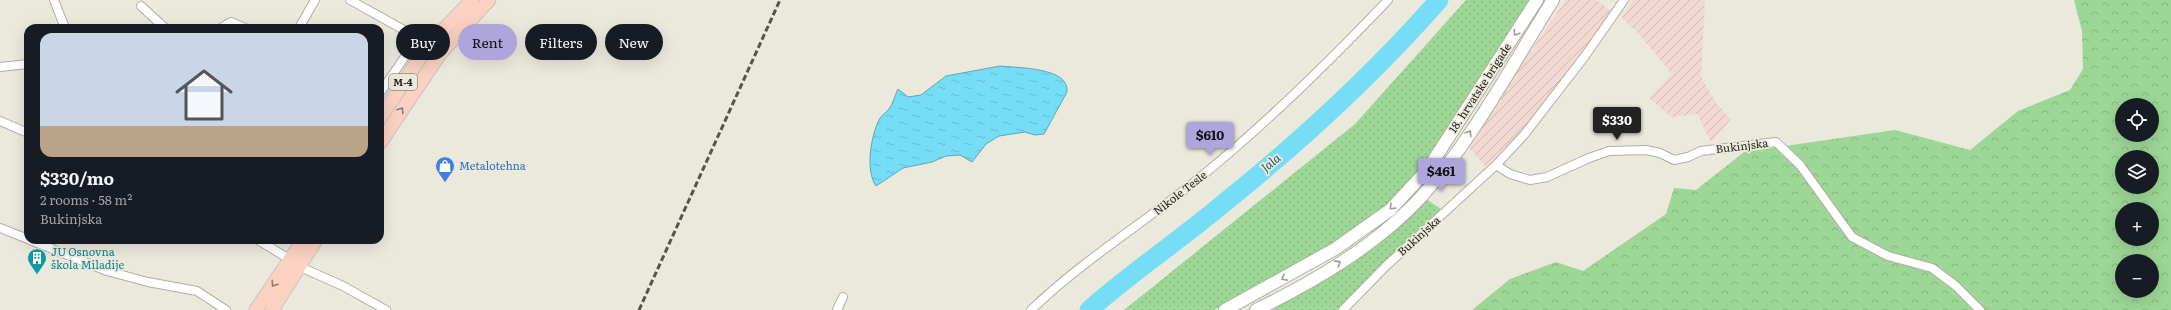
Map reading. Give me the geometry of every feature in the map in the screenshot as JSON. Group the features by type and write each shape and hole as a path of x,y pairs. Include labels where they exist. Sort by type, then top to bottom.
{"main road":[{"name":"M-4","path":"444,24 472,0"},
{"name":"M-4","path":"450,43 489,0"},
{"name":"18. hrvatske brigade","path":"1225,310 1335,249 1390,210 1428,169 1537,0"},
{"name":"18. hrvatske brigade","path":"1256,310 1314,279 1357,250 1389,226 1421,197 1449,164 1553,0"},
{"name":"M-4","path":"384,111 412,60"},
{"name":"M-4","path":"384,137 436,60"},
{"path":"272,310 301,244"},
{"path":"256,310 294,263 312,244"}],"street":[{"path":"54,0 63,24"},
{"path":"301,24 316,0"},
{"path":"350,0 396,27"},
{"name":"Nikole Tesle","path":"1031,310 1047,294 1203,176 1263,124 1319,73 1388,0"},
{"name":"Bukinjska","path":"1343,310 1386,266 1496,165 1548,106 1624,0"},
{"path":"142,6 161,24"},
{"path":"384,88 408,60"},
{"path":"0,67 24,64"},
{"path":"0,121 24,131"},
{"name":"Bukinjska","path":"1496,165 1515,176 1530,180 1547,177 1589,158 1609,151 1646,150 1660,153 1674,160 1688,157 1701,150 1776,142 1800,165 1852,237 1888,256 1932,268 1956,286 1980,310"},
{"path":"0,228 24,238"},
{"path":"39,244 107,271 148,282 197,291 226,310"},
{"path":"265,244 285,255 294,263 343,286 386,310"},
{"path":"837,310 843,297"}],"shaded area":[{"path":"1566,0 1597,0 1614,14 1552,98 1518,136 1485,166 1466,144"},
{"path":"1633,0 1705,0 1701,77 1716,103 1731,119 1711,142 1697,114 1671,117 1649,98 1672,74 1637,32 1622,18"}],"green space":[{"path":"1466,0 1532,0 1425,165 1390,204 1357,229 1214,310 1124,310 1355,124"},
{"path":"2074,0 2171,0 2171,310 1472,310 1510,279 1556,262 1583,271 1666,214 1674,188 1696,190 1744,152 1895,130 1970,150 2018,111 2070,90 2083,69 2082,31"},
{"path":"1426,199 1441,209 1337,310 1272,310 1333,271"}],"water":[{"path":"1000,66 1041,70 1052,73 1066,84 1067,92 1044,134 1035,135 1025,132 999,136 986,144 972,162 960,155 946,156 932,162 903,168 876,186 871,171 870,162 870,153 874,135 880,118 890,107 898,89 908,97 921,95 946,76"}],"waterway":[{"name":"Jala","path":"1089,310 1122,282 1207,217 1281,156 1363,80 1439,0"}],"railway":[{"path":"639,310 780,0"}],"place":[{"name":"Metalotehna","path":"445,183"},
{"name":"JU Osnovna škola Miladije","path":"37,275"}]}
